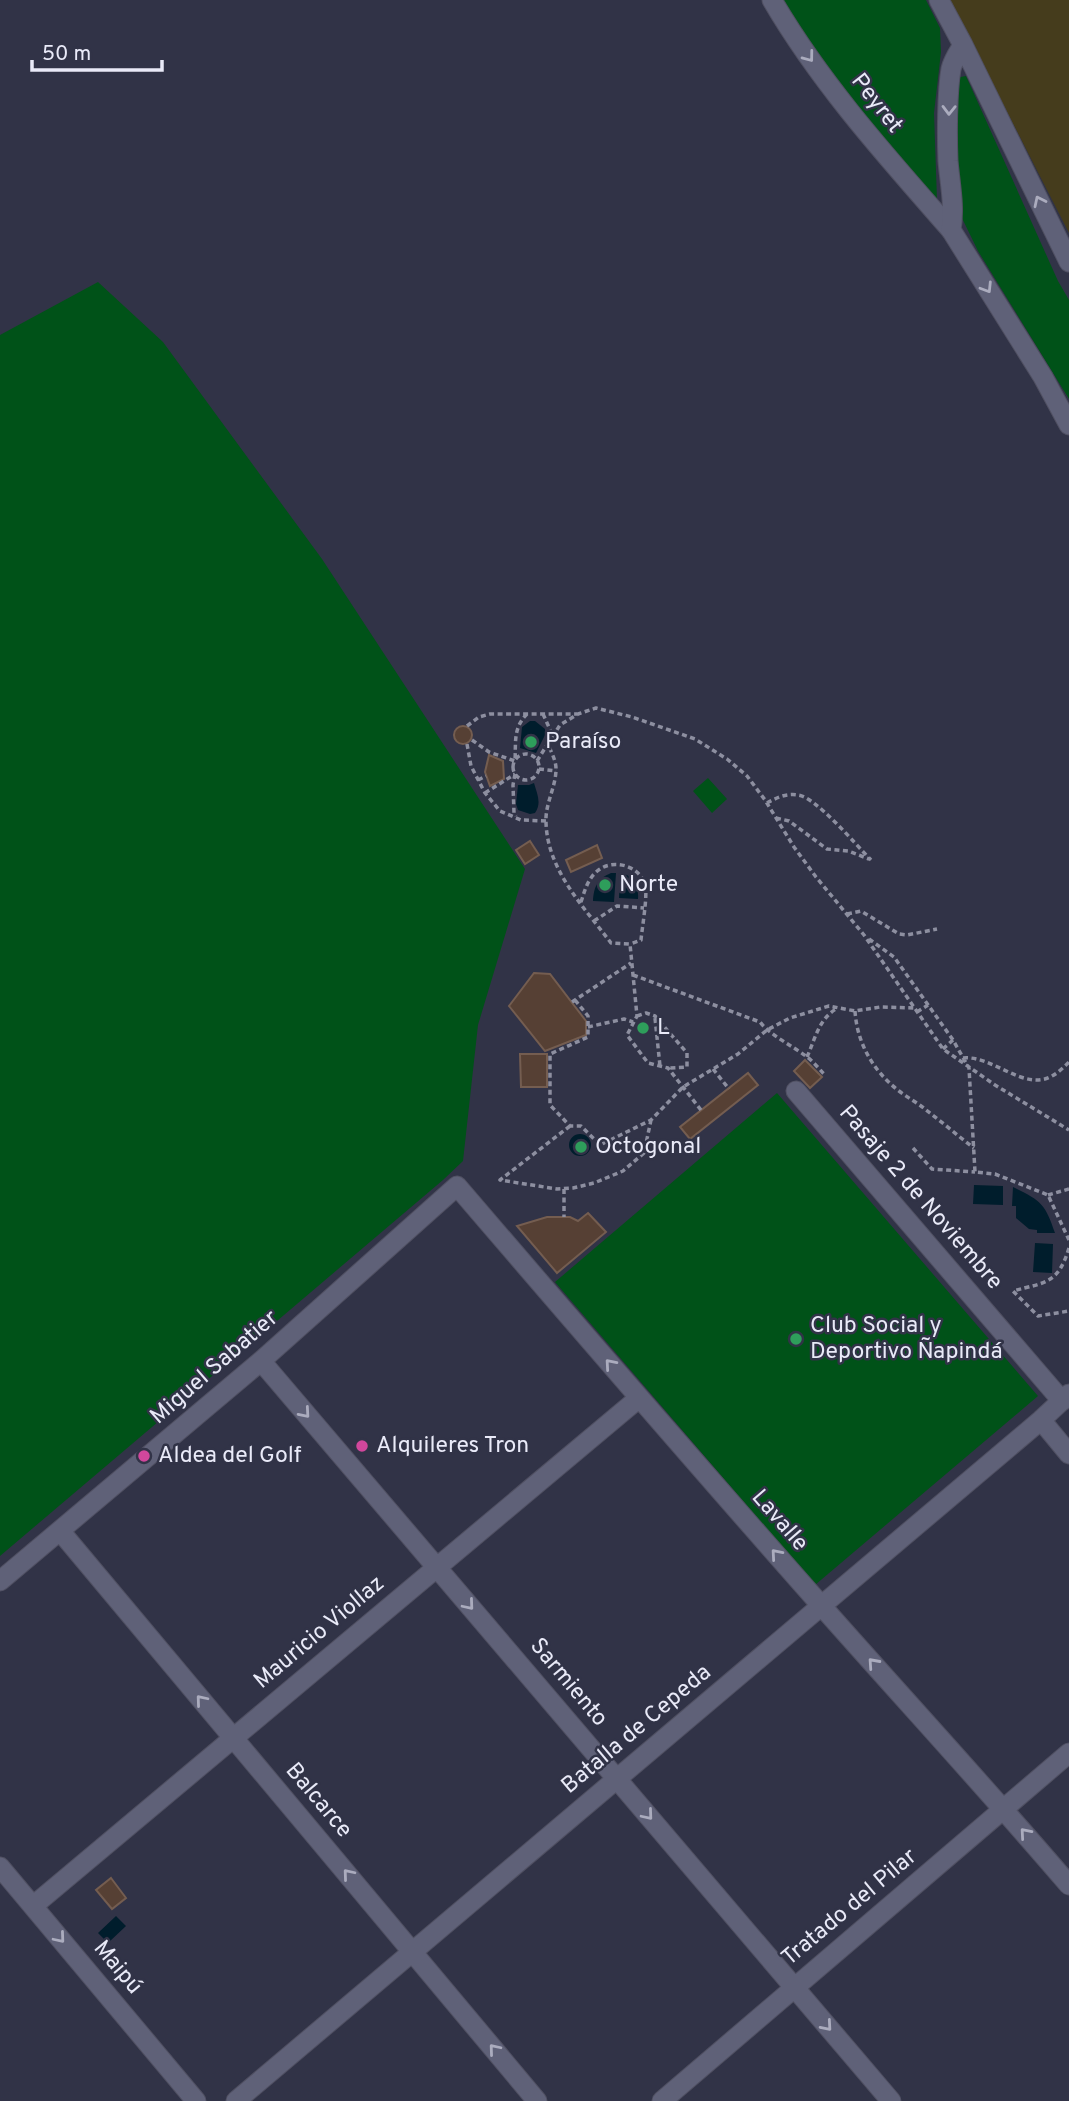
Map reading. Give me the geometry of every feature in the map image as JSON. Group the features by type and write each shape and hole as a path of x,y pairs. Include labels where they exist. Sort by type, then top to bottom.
{"street":[{"name":"Peyret","path":"772,0 791,33 870,138 951,230 1043,377 1069,425"},
{"path":"939,0 964,45 1069,262"},
{"path":"951,230 953,209 948,158 949,89 951,68 964,45"},
{"name":"Pasaje 2 de Noviembre","path":"796,1091 1065,1398"},
{"name":"Miguel Sabatier","path":"0,1581 261,1361 457,1186"},
{"name":"Lavalle","path":"457,1186 639,1398 1069,1885"},
{"name":"Sarmiento","path":"261,1361 891,2101"},
{"name":"Mauricio Viollaz","path":"33,1906 639,1398"},
{"name":"Batalla de Cepeda","path":"236,2101 1065,1398"},
{"path":"1041,1420 1069,1454"},
{"name":"Balcarce","path":"61,1532 537,2101"},
{"name":"Tratado del Pilar","path":"662,2101 1069,1753"},
{"name":"Maipú","path":"0,1867 196,2101"}],"path":[{"path":"537,761 560,725 578,714 596,708 655,724 695,739 727,759 747,776 816,877 864,935 943,1049 969,1069 1069,1130"},
{"path":"467,726 490,714 578,714"},
{"path":"517,818 514,813 513,785 516,732 519,722 527,714"},
{"path":"543,714 552,736"},
{"path":"472,740 489,752 515,761"},
{"path":"467,744 471,766 485,793 500,811 517,818 546,821"},
{"path":"548,744 556,771 546,821 551,856 560,873 594,920 611,943 630,944 641,940 646,886 639,874 627,866 614,864 600,869 589,881 581,902"},
{"path":"515,761 526,754 537,761 539,769 534,778 526,780 515,774"},
{"path":"539,769 556,771"},
{"path":"485,793 515,774"},
{"path":"478,780 486,776"},
{"path":"767,803 779,796 800,795 814,802 871,860 848,851 827,849 789,821 776,818"},
{"path":"594,920 617,906 644,908"},
{"path":"847,914 861,911 900,934 937,929"},
{"path":"864,935 894,957 953,1040 969,1069 975,1172"},
{"path":"630,944 637,1016 627,1035 648,1063 668,1068 687,1067 687,1053 655,1016 646,1013 637,1016"},
{"path":"570,1126 550,1105 550,1054 588,1037 588,1017 573,1001 632,962"},
{"path":"892,977 903,970"},
{"path":"633,975 760,1022 767,1030 807,1057 824,1074"},
{"path":"651,1120 645,1153 623,1171 594,1183 564,1189 500,1180 570,1126 581,1126 600,1145 651,1120 683,1087 738,1054 767,1030 790,1018 829,1006 855,1011 880,1007 916,1010 928,1005"},
{"path":"807,1057 822,1021 838,1008"},
{"path":"855,1011 856,1027 864,1049 877,1070 897,1090 974,1148"},
{"path":"655,1016 660,1066"},
{"path":"588,1027 624,1019 634,1023"},
{"path":"943,1049 953,1040"},
{"path":"963,1058 982,1059 1019,1076 1035,1080 1052,1076 1069,1062"},
{"path":"668,1068 701,1110"},
{"path":"713,1069 729,1089"},
{"path":"913,1148 932,1169 995,1174 1048,1195 1069,1189"},
{"path":"564,1189 564,1217"},
{"path":"1048,1195 1069,1240"},
{"path":"1069,1248 1063,1269 1047,1282 1013,1291 1038,1316 1069,1311"}],"green space":[{"path":"779,0 926,0 940,28 941,52 934,113 937,200 863,118"},
{"path":"966,76 1069,300 1069,399 978,251 960,214 953,149 955,78"},
{"path":"98,282 163,342 322,559 525,869 478,1025 463,1161 0,1556 0,335"},
{"path":"708,778 727,799 712,813 693,791"},
{"name":"Club Social y Deportivo Ñapindá","path":"777,1093 1038,1396 815,1585 555,1282"}],"sand":[{"path":"950,0 1069,0 1069,233"}],"water":[{"name":"Paraíso","path":"535,721 545,729 545,735 536,753 520,748 522,727"},
{"name":"Paraíso","path":"534,783 539,802 535,813 518,810 518,785"},
{"name":"Norte","path":"611,873 616,873 614,902 593,901 597,884"},
{"name":"Norte","path":"620,873 635,882 638,899 619,898"},
{"name":"Octogonal","path":"580,1134 588,1137 591,1145 588,1153 580,1156 572,1153 569,1145 572,1137"},
{"path":"974,1185 1003,1186 1003,1205 973,1204"},
{"path":"1013,1187 1041,1204 1055,1233 1037,1233 1037,1230 1029,1229 1016,1218 1016,1206 1012,1206"},
{"path":"1035,1243 1053,1244 1052,1273 1033,1272"},
{"path":"116,1916 126,1926 108,1943 98,1933"}],"building":[{"path":"463,726 469,729 472,735 469,741 463,744 457,741 454,735 457,729"},
{"path":"489,755 503,761 504,779 490,786 485,772"},
{"path":"530,841 539,855 525,864 516,850"},
{"path":"597,845 602,858 571,872 566,860"},
{"path":"534,973 550,974 586,1021 586,1035 545,1051 509,1006"},
{"path":"520,1054 547,1054 547,1087 521,1087"},
{"path":"805,1060 822,1077 810,1088 794,1071"},
{"path":"748,1073 758,1085 690,1139 680,1127"},
{"path":"588,1213 606,1232 557,1273 517,1226 547,1217 570,1217 578,1221"},
{"path":"111,1878 126,1898 112,1909 96,1890"}],"place":[{"name":"Paraíso","path":"531,742"},
{"name":"Norte","path":"605,885"},
{"name":"L","path":"643,1028"},
{"name":"Octogonal","path":"581,1147"},
{"name":"Club Social y Deportivo Ñapindá","path":"796,1339"},
{"name":"Alquileres Tron","path":"362,1446"},
{"name":"Aldea del Golf","path":"144,1456"}]}
